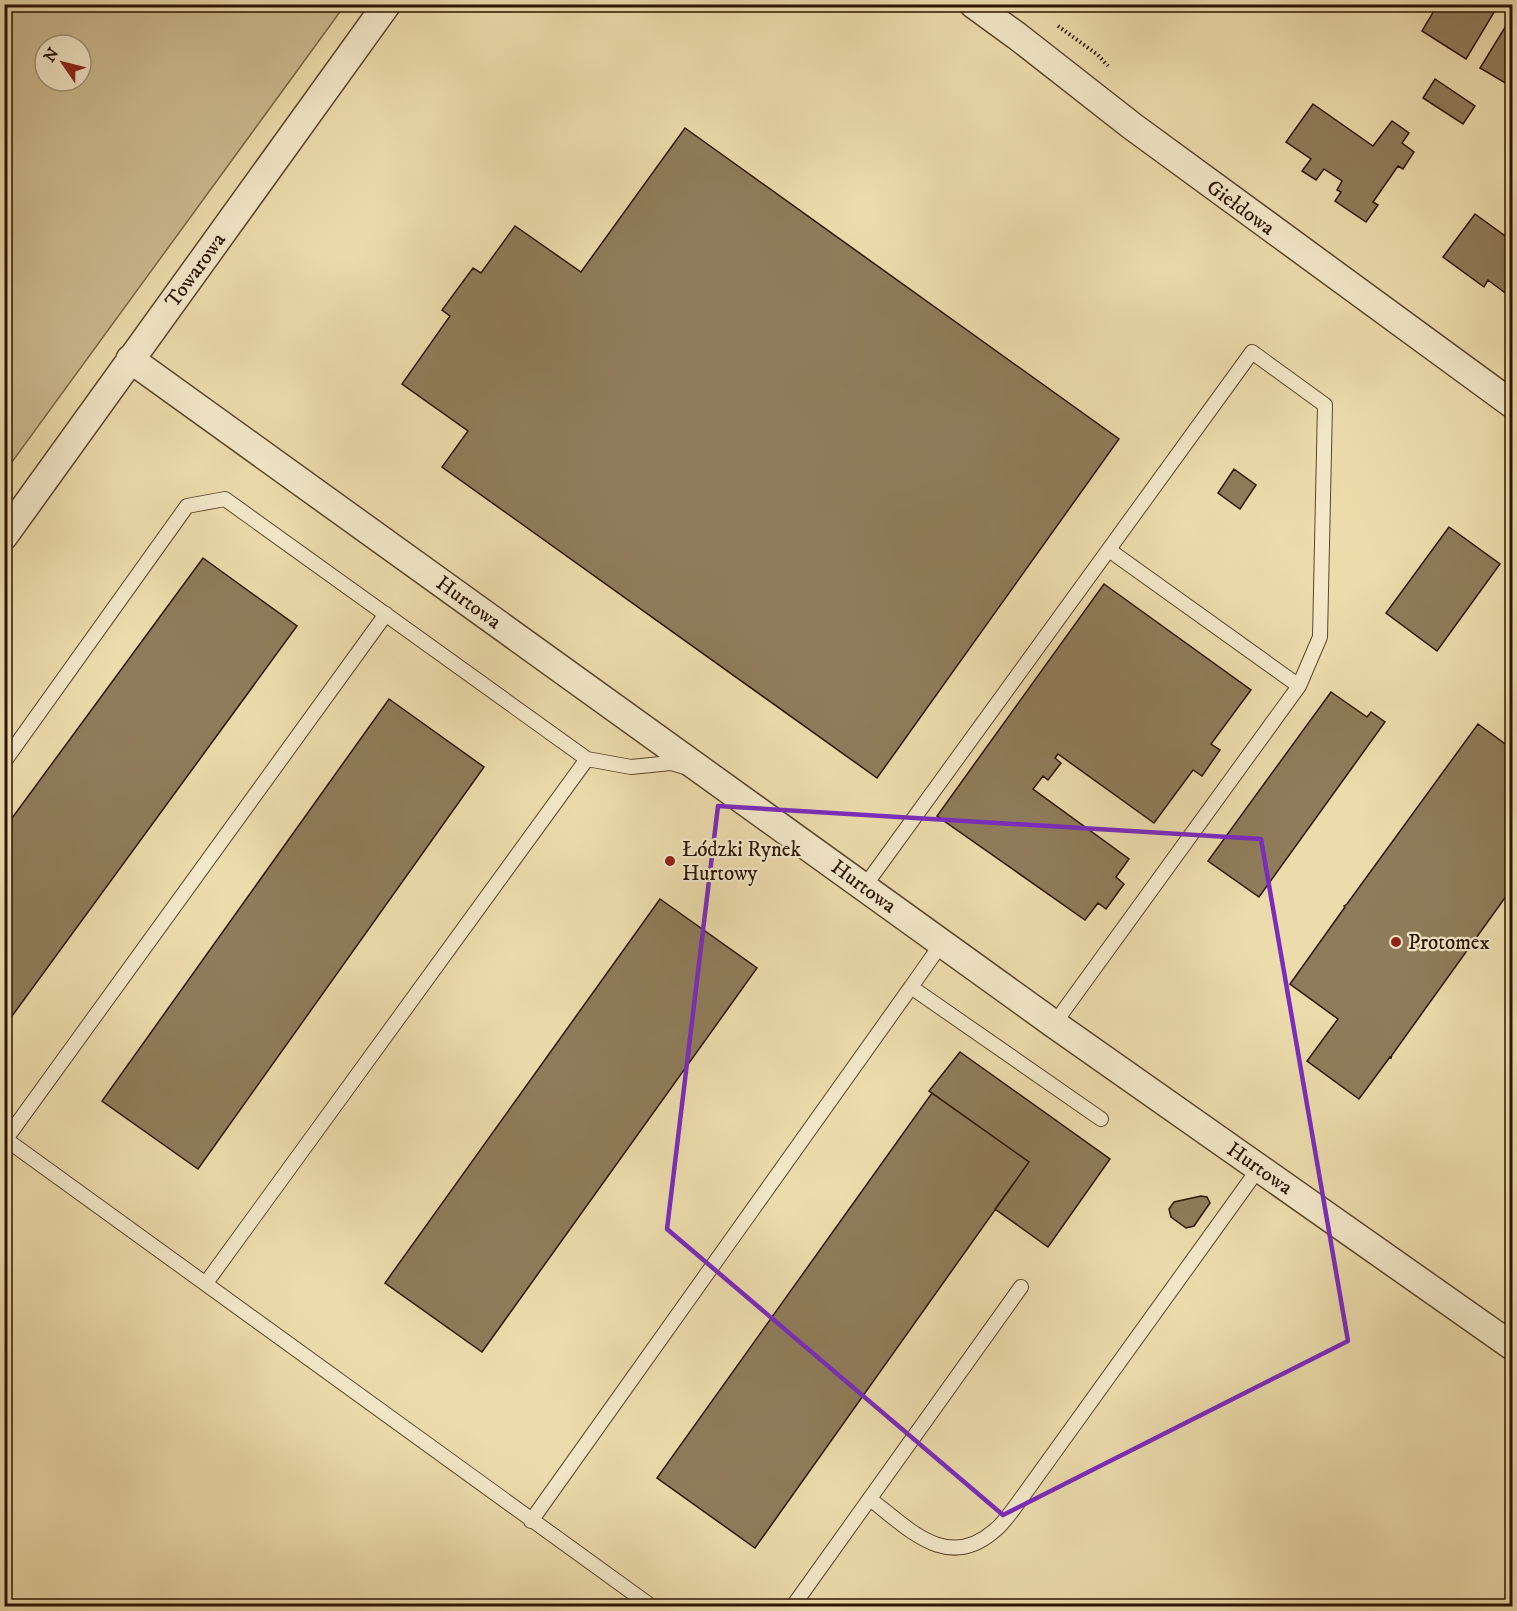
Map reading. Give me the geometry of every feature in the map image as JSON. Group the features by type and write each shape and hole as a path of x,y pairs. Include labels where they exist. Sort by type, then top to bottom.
{"street":[{"name":"Towarowa","path":"4,536 387,4"},
{"name":"Giełdowa","path":"973,4 1132,126 1512,404"},
{"name":"Hurtowa","path":"130,359 1054,1024 1512,1346"}],"lane":[{"path":"864,886 1252,352 1324,405 1320,637 1299,686 1054,1024"},
{"path":"4,762 187,506 225,499 587,759 631,767 671,763 705,772"},
{"path":"1109,550 1299,686"},
{"path":"386,614 5,1139 651,1606"},
{"path":"206,1283 587,759"},
{"path":"531,1521 942,943"},
{"path":"911,987 1101,1119"},
{"path":"870,1499 925,1541 947,1548 973,1546 995,1531 1015,1507 1259,1168"},
{"path":"793,1606 1022,1287"}],"highlighted area":[{"path":"718,806 1261,839 1348,1341 1003,1515 667,1229"}],"shaded area":[{"path":"5,4 345,5 12,462 4,457"}],"building":[{"path":"1438,4 1499,4 1466,59 1422,31"},
{"path":"1512,16 1512,87 1480,68"},
{"path":"1435,79 1475,106 1463,124 1423,98"},
{"path":"1313,104 1373,146 1392,121 1409,133 1402,143 1414,152 1403,169 1398,166 1373,202 1378,205 1366,222 1335,201 1341,192 1337,190 1342,181 1324,169 1316,180 1302,171 1311,159 1286,142"},
{"path":"685,128 1119,439 877,778 442,467 468,431 402,384 450,316 442,310 473,268 481,273 515,226 581,272"},
{"path":"1475,214 1512,241 1512,298 1488,280 1484,287 1443,257"},
{"path":"1234,469 1256,485 1240,509 1218,493"},
{"path":"1449,527 1500,564 1437,651 1386,613"},
{"path":"203,558 297,626 4,1027 4,829"},
{"path":"1104,584 1251,690 1211,744 1220,750 1202,776 1193,770 1154,823 1058,754 1055,758 1061,763 1048,780 1043,776 1033,789 1129,859 1116,877 1124,884 1106,909 1098,903 1085,920 937,816"},
{"path":"1331,692 1367,717 1371,712 1385,722 1259,897 1208,861"},
{"path":"389,699 484,767 198,1169 102,1101"},
{"name":"Protomex","path":"1478,724 1512,749 1512,888 1391,1058 1359,1099 1307,1061 1338,1019 1290,984 1344,906"},
{"path":"660,899 757,968 482,1352 385,1283"},
{"path":"960,1052 1110,1159 1048,1247 995,1209 1029,1162 929,1091"},
{"path":"932,1093 1029,1162 755,1548 657,1478"},
{"path":"1201,1196 1207,1197 1210,1203 1194,1226 1186,1228 1171,1217 1169,1209 1174,1202"}],"place":[{"name":"Łódzki Rynek Hurtowy","path":"670,861"},
{"name":"Protomex","path":"1396,942"}]}
